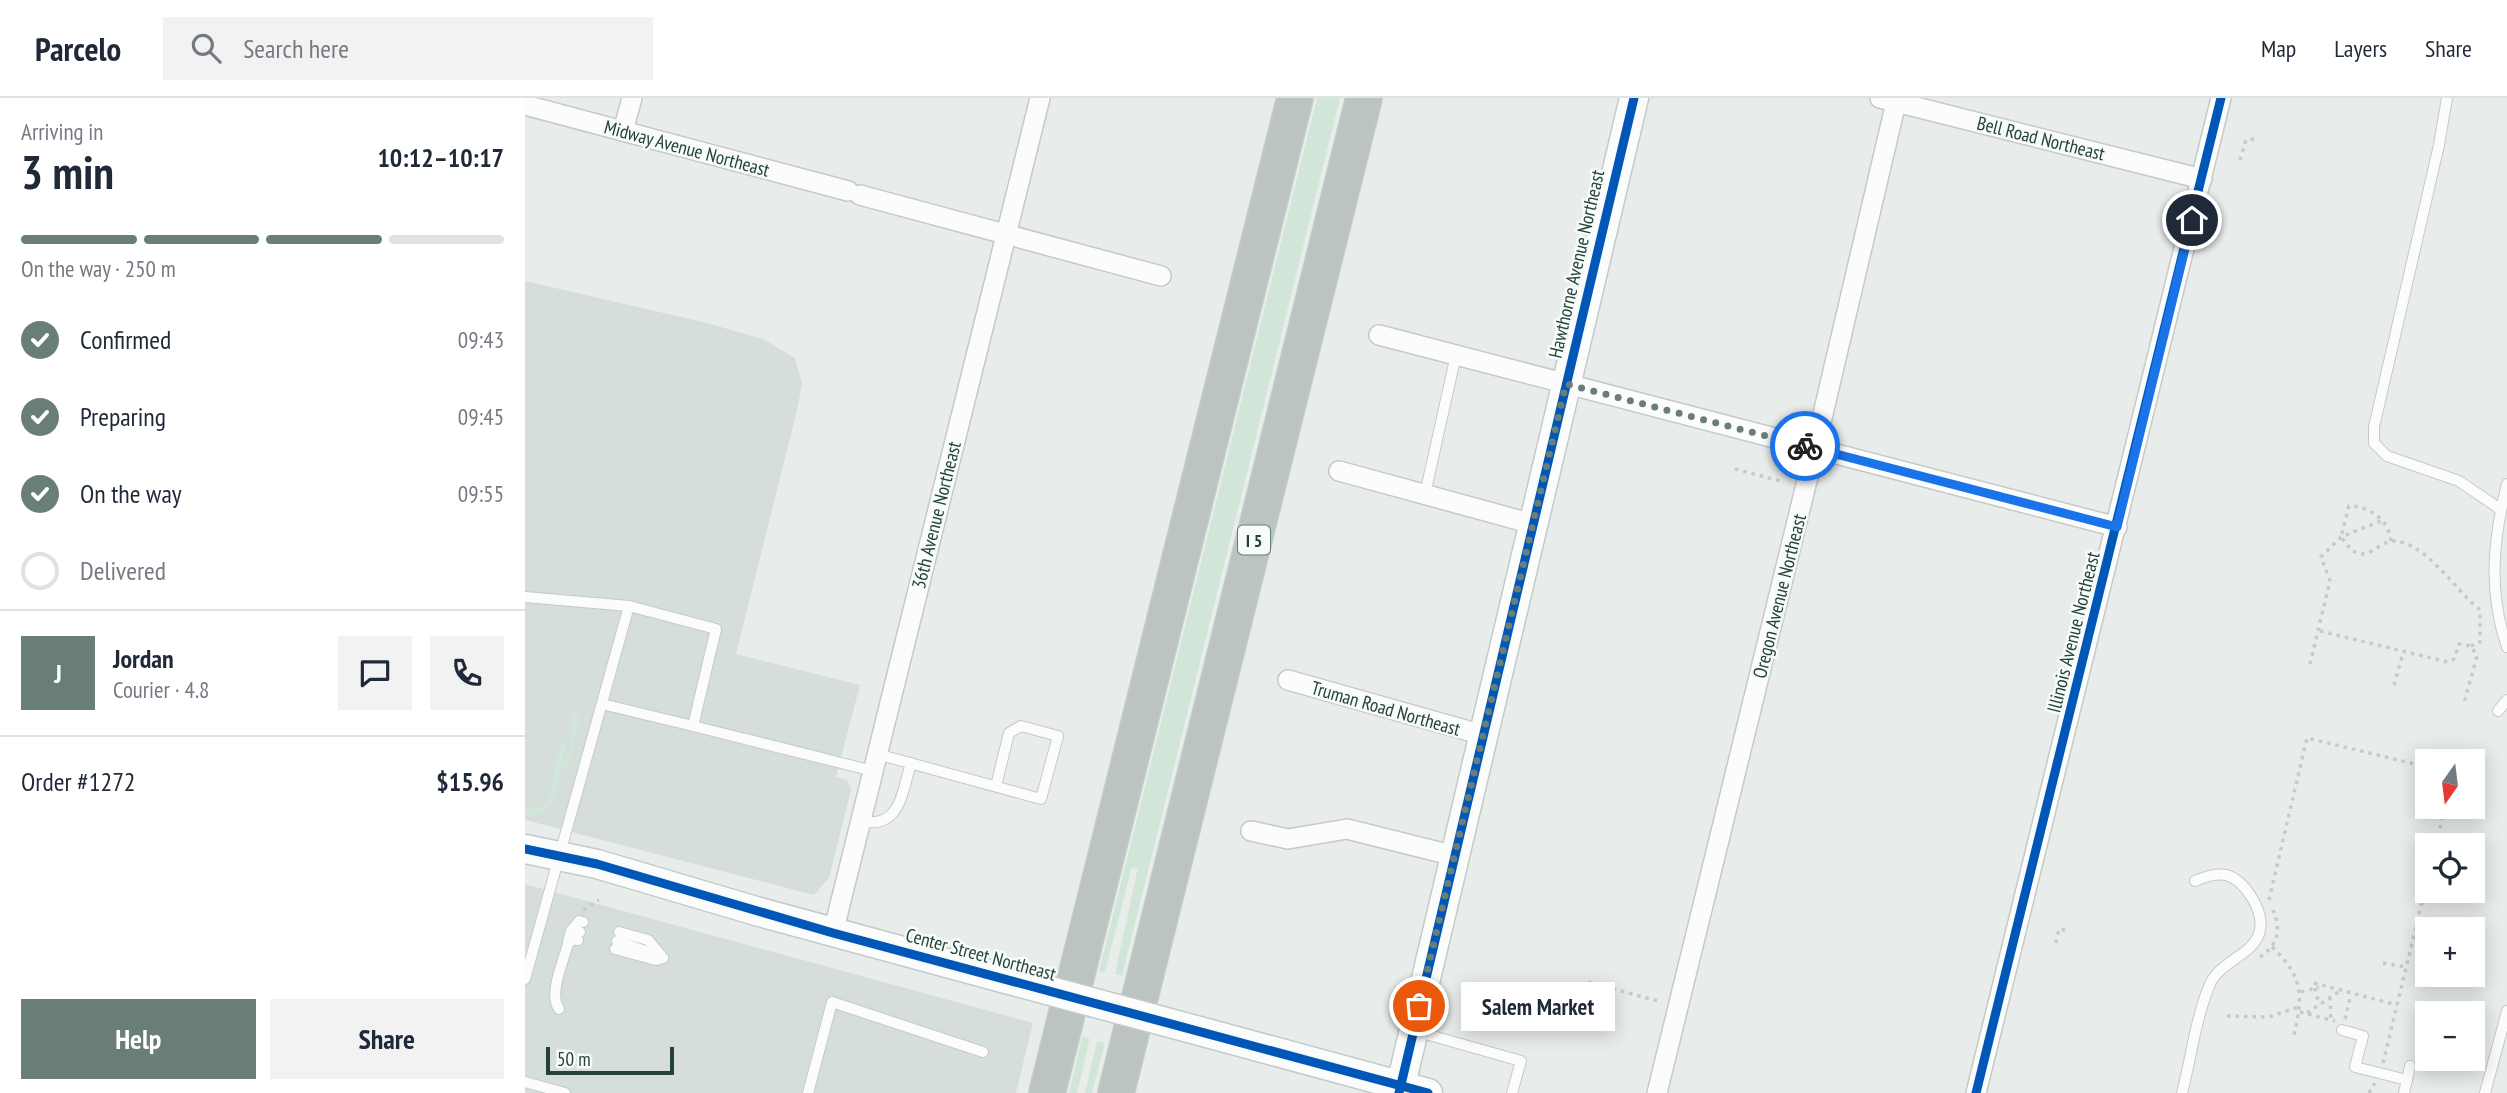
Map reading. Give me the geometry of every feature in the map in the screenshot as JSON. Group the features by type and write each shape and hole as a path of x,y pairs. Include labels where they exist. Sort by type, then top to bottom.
{"highway":[{"path":"1047,1093 1295,98"},
{"name":"I 5","path":"1117,1093 1364,98"}],"main road":[{"name":"Hawthorne Avenue Northeast","path":"1400,1089 1634,98"},
{"name":"Center Street Northeast","path":"525,849 658,881 833,933 1207,1033 1400,1089 1428,1093"}],"street":[{"path":"623,131 632,98"},
{"name":"36th Avenue Northeast","path":"833,933 1040,98"},
{"name":"Illinois Avenue Northeast","path":"1976,1093 2221,98"},
{"name":"Bell Road Northeast","path":"1891,100 2201,179"},
{"name":"Oregon Avenue Northeast","path":"1657,1093 1815,449 1891,100"},
{"name":"Midway Avenue Northeast","path":"525,105 1161,276"},
{"path":"1379,335 2117,527"},
{"path":"1339,471 1533,524"},
{"name":"Truman Road Northeast","path":"1288,680 1483,735"},
{"path":"1251,831 1288,839 1347,829 1455,856"}],"lane":[{"path":"2447,98 2439,145 2374,426 2374,443 2388,456 2459,481 2500,509"},
{"path":"1425,494 1456,355"},
{"path":"2507,484 2500,509 2493,566 2493,584 2507,647"},
{"path":"525,597 629,607 716,629 692,726"},
{"path":"525,979 629,607"},
{"path":"2498,711 2507,700"},
{"path":"602,704 692,726 875,763 911,763 1041,799 1058,736 1021,726 1009,733 996,786"},
{"path":"860,821 876,825 888,820 898,804 911,763"},
{"path":"2182,1093 2210,986 2224,965 2248,949 2261,929 2260,915 2240,883 2227,875 2212,875 2195,881"},
{"path":"559,1009 555,1003 556,991 576,934"},
{"path":"617,941 663,957"},
{"path":"808,1093 832,1002 983,1052"},
{"path":"2484,1093 2507,1011"},
{"path":"2342,1030 2363,1036 2355,1067 2407,1080"},
{"path":"1413,1031 1521,1060 1512,1093"},
{"path":"2404,1093 2410,1066"},
{"path":"525,1082 565,1093"}],"path":[{"path":"2240,160 2246,140 2254,139"},
{"path":"1735,469 1784,482"},
{"path":"2341,537 2349,506 2371,511 2390,530 2391,541"},
{"path":"2310,664 2330,581 2321,557 2341,537 2382,521"},
{"path":"2320,631 2448,662 2454,659 2459,643 2471,646 2480,642 2480,611 2464,598 2417,546 2391,541 2364,554 2352,551 2341,537"},
{"path":"2464,703 2477,656 2471,646"},
{"path":"2395,685 2403,653"},
{"path":"2252,962 2272,947 2278,925 2269,898 2307,738 2415,764"},
{"path":"2384,1059 2422,903"},
{"path":"2056,943 2059,929 2070,931"},
{"path":"2272,947 2295,973 2301,992 2301,1006 2293,1039"},
{"path":"2383,963 2406,967"},
{"path":"1588,982 1658,1001"},
{"path":"2315,986 2319,1005"},
{"path":"2301,992 2322,986 2397,1005"},
{"path":"2305,1014 2340,991"},
{"path":"2299,1013 2344,1023 2351,994"},
{"path":"2330,997 2331,1020"},
{"path":"2227,1016 2253,1019 2301,1006"}],"shaded area":[{"path":"525,281 707,323 763,339 795,358 802,383 797,411 736,654 860,685 836,777 847,780 851,790 829,878 814,895 525,820"},
{"path":"525,884 1033,1023 1016,1093 525,1093"}],"green space":[{"path":"1317,98 1340,98 1122,976 1115,974 1138,867 1131,869 1105,972 1099,971"},
{"path":"572,707 580,719 566,772 563,766 571,747"},
{"path":"567,739 553,803 544,813 525,817 525,807 540,809 546,802 557,756"},
{"path":"1082,1037 1090,1039 1077,1093 1069,1093"},
{"path":"1097,1041 1105,1043 1092,1093 1085,1093"}],"cycle path":[{"path":"1399,1093 1634,98"},
{"path":"1976,1093 2221,98"},
{"path":"525,849 597,864 833,933 1428,1093"}],"way so far":[{"path":"1419,1006 1566,384 1805,446"}],"place":[{"name":"Salem Market","path":"1419,1006"}],"route":[{"path":"1805,446 2117,527 2192,220"}]}
